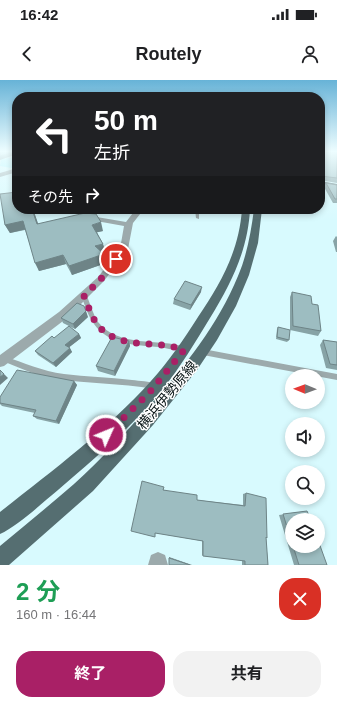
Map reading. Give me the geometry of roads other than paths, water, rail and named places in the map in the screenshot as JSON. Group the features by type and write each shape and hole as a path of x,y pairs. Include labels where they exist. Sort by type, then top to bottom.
{"main road":[{"path":"325,183 337,186"},
{"name":"横浜伊勢原線","path":"0,524 74,466 149,393 184,350 225,287 240,252 245,228 246,214"},
{"name":"横浜伊勢原線","path":"0,559 81,490 160,406 203,352 238,292 251,256 257,230 258,214"}],"street":[{"path":"2,360 63,315 101,279 124,249 129,225 137,214"},
{"path":"88,217 129,225"}],"lane":[{"path":"198,214 198,218"},
{"path":"84,296 96,323 106,334 123,341 172,345 184,350"},
{"path":"203,352 337,377"},
{"path":"2,360 50,375 126,381 155,386"}]}
